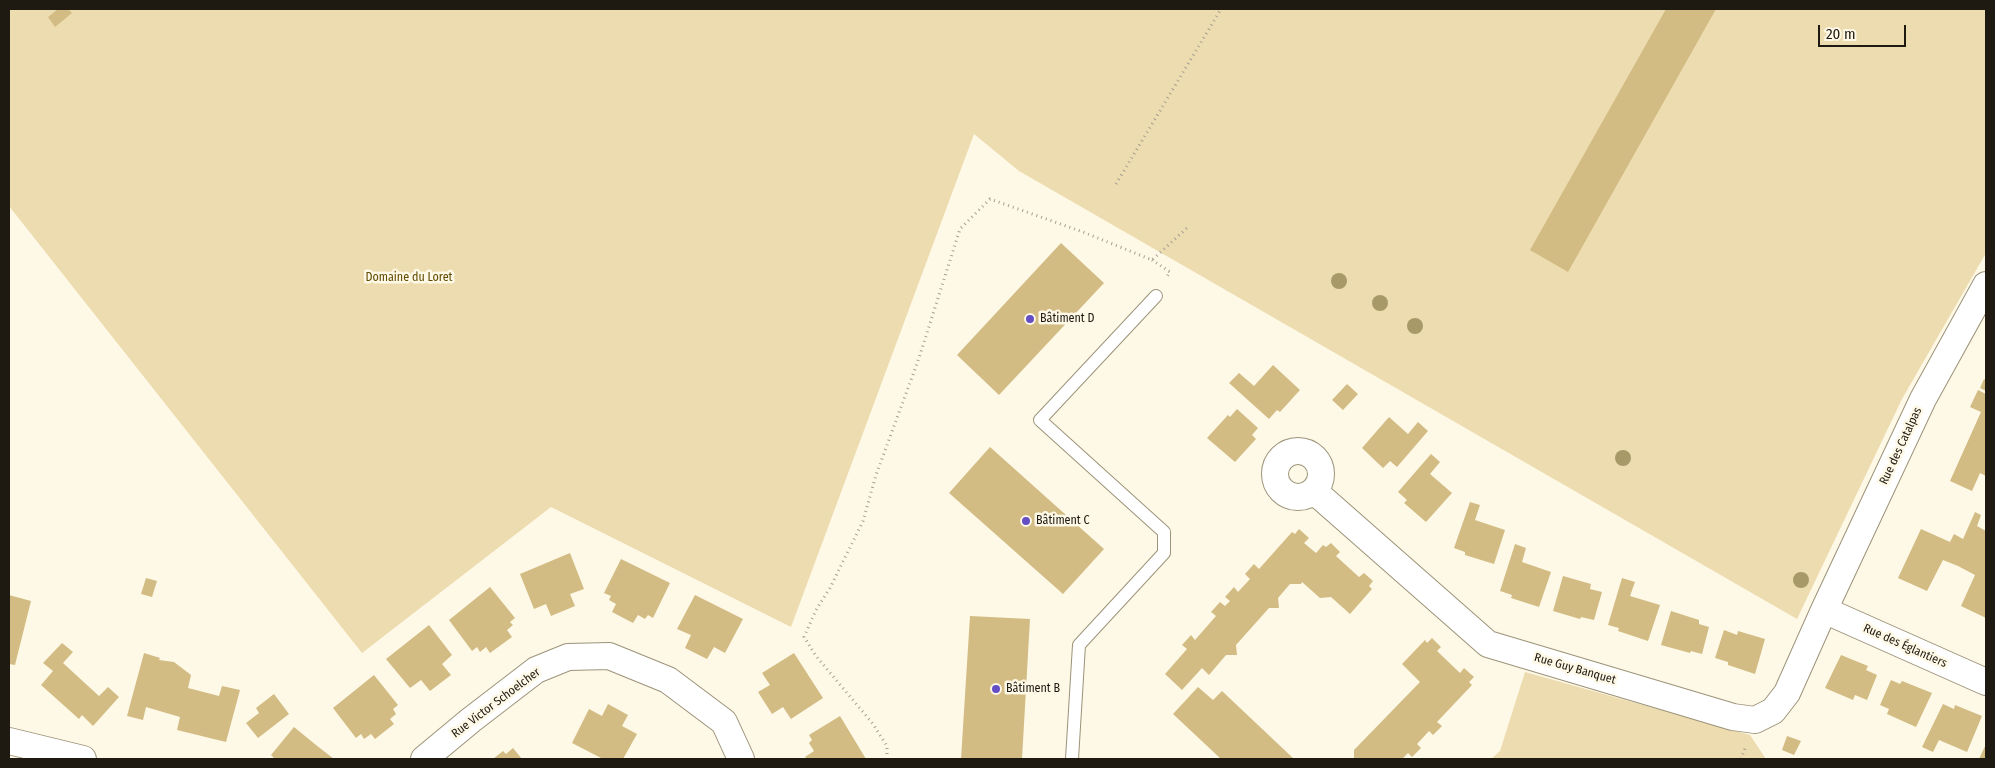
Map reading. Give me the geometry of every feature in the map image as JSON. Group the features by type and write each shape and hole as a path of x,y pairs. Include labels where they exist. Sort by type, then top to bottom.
{"street":[{"name":"Rue des Catalpas","path":"1824,610 1923,399 1986,285"},
{"name":"Rue Guy Banquet","path":"1314,492 1488,644 1733,717 1755,720 1773,711 1787,693 1824,610"},
{"name":"Rue des Églantiers","path":"1824,610 1986,682"},
{"name":"Rue Victor Schoelcher","path":"424,759 536,670 568,657 609,656 668,680 724,722 741,759"},
{"path":"9,742 83,759"}],"lane":[{"path":"1072,759 1079,645 1164,553 1164,532 1040,420 1156,296"}],"path":[{"path":"1116,184 1222,9"},
{"path":"887,759 887,746 873,724 816,656 804,637 863,520 876,475 918,361 960,229 990,200 1084,232 1152,260 1188,227"}],"green space":[{"name":"Domaine du Loret","path":"9,9 1986,9 1986,253 1902,399 1797,619 1019,171 974,134 791,627 551,507 362,653 9,206"},
{"path":"1525,672 1750,735 1766,759 1491,759 1500,751"}],"building":[{"path":"58,9 68,9 72,13 55,27 48,17"},
{"path":"1666,9 1716,9 1568,272 1530,250"},
{"name":"Bâtiment D","path":"1061,243 1104,283 999,395 957,355"},
{"path":"1273,365 1300,390 1280,412 1277,410 1269,419 1229,383 1239,373 1254,386"},
{"path":"1984,379 1986,380 1986,391 1980,388"},
{"path":"1347,384 1358,394 1343,410 1332,400"},
{"path":"1978,390 1986,394 1986,476 1980,473 1972,491 1950,481 1981,412 1970,407"},
{"path":"1237,409 1258,428 1252,435 1256,439 1235,462 1207,438 1228,415 1230,417"},
{"path":"1389,417 1408,434 1418,422 1428,431 1397,467 1390,461 1383,468 1362,448"},
{"name":"Bâtiment C","path":"990,447 1104,549 1063,594 949,493"},
{"path":"1431,454 1440,462 1430,474 1452,493 1426,522 1404,503 1407,500 1398,492"},
{"path":"1470,502 1480,505 1475,520 1505,530 1494,564 1465,555 1465,552 1454,548"},
{"path":"1975,512 1981,515 1977,526 1986,531 1986,618 1961,606 1975,575 1958,566 1943,560 1927,591 1898,578 1921,529 1950,542 1954,534 1963,539"},
{"path":"1299,529 1309,538 1304,543 1316,553 1323,545 1326,547 1331,543 1340,552 1336,556 1359,577 1364,573 1373,581 1369,586 1372,589 1350,614 1331,597 1320,598 1302,582 1301,584 1290,584 1278,598 1279,608 1269,608 1236,645 1237,655 1226,655 1209,675 1202,668 1182,690 1165,674 1187,649 1182,645 1191,635 1195,640 1216,616 1211,612 1220,602 1225,606 1230,601 1225,597 1234,587 1238,592 1250,579 1245,574 1254,564 1259,569 1292,532 1295,534"},
{"path":"1515,544 1526,548 1522,562 1551,572 1539,607 1511,598 1512,595 1500,591"},
{"path":"570,553 584,589 570,594 575,606 551,616 546,604 534,609 520,574"},
{"path":"621,559 670,583 653,618 648,615 645,619 638,615 633,623 612,612 616,604 609,600 611,596 604,593"},
{"path":"1563,576 1591,584 1590,589 1602,592 1594,620 1581,617 1580,619 1553,611"},
{"path":"146,578 157,581 152,597 141,594"},
{"path":"1622,578 1635,582 1630,596 1660,605 1648,641 1618,631 1619,628 1608,625"},
{"path":"490,587 515,618 510,622 513,625 507,630 512,637 490,653 486,647 480,652 477,647 472,651 449,620"},
{"path":"9,595 31,601 15,665 9,664"},
{"path":"695,595 743,619 725,653 714,647 707,659 685,648 691,635 677,629"},
{"path":"1671,611 1699,620 1699,624 1709,627 1702,654 1691,651 1690,653 1661,645"},
{"name":"Bâtiment B","path":"970,616 1030,619 1022,759 961,759"},
{"path":"429,625 452,655 442,664 451,675 430,691 421,680 410,688 386,659"},
{"path":"1724,630 1737,635 1738,631 1765,639 1755,674 1728,665 1728,662 1715,658"},
{"path":"1432,638 1441,647 1437,651 1460,673 1464,668 1474,677 1469,682 1472,685 1437,722 1442,726 1433,735 1429,731 1417,744 1421,748 1412,757 1408,753 1404,759 1354,759 1354,750 1420,682 1402,664 1425,640 1427,643"},
{"path":"62,643 73,652 63,663 99,696 108,687 119,697 93,726 82,715 79,719 41,685 53,671 43,663"},
{"path":"144,653 160,658 159,660 174,662 191,675 188,688 219,696 222,686 240,690 226,742 177,730 180,717 146,707 143,720 127,716"},
{"path":"794,653 823,698 791,719 783,707 772,714 758,692 770,685 762,673"},
{"path":"1841,655 1868,666 1866,670 1877,675 1867,700 1855,695 1853,700 1825,688"},
{"path":"374,675 398,705 393,709 396,714 390,719 394,724 375,739 371,734 364,739 361,734 356,738 333,708"},
{"path":"1891,680 1900,684 1902,681 1932,693 1916,727 1887,714 1889,709 1880,705"},
{"path":"1198,687 1213,700 1222,691 1294,759 1221,759 1173,714"},
{"path":"274,694 289,714 258,738 246,723 259,713 256,708"},
{"path":"608,704 628,715 622,726 637,734 623,759 603,759 572,743 589,709 602,716"},
{"path":"1943,704 1954,709 1955,705 1982,716 1967,752 1939,740 1933,752 1922,747"},
{"path":"840,716 866,759 807,759 805,757 814,751 809,743 812,740 809,735"},
{"path":"294,727 334,759 275,759 271,755"},
{"path":"1787,736 1801,741 1794,755 1782,750"},
{"path":"1986,744 1986,759 1979,759"},
{"path":"513,748 522,759 493,759 503,751 506,754"}],"place":[{"name":"Bâtiment D","path":"1030,319"},
{"name":"Bâtiment C","path":"1026,521"},
{"name":"Bâtiment B","path":"996,689"}]}
